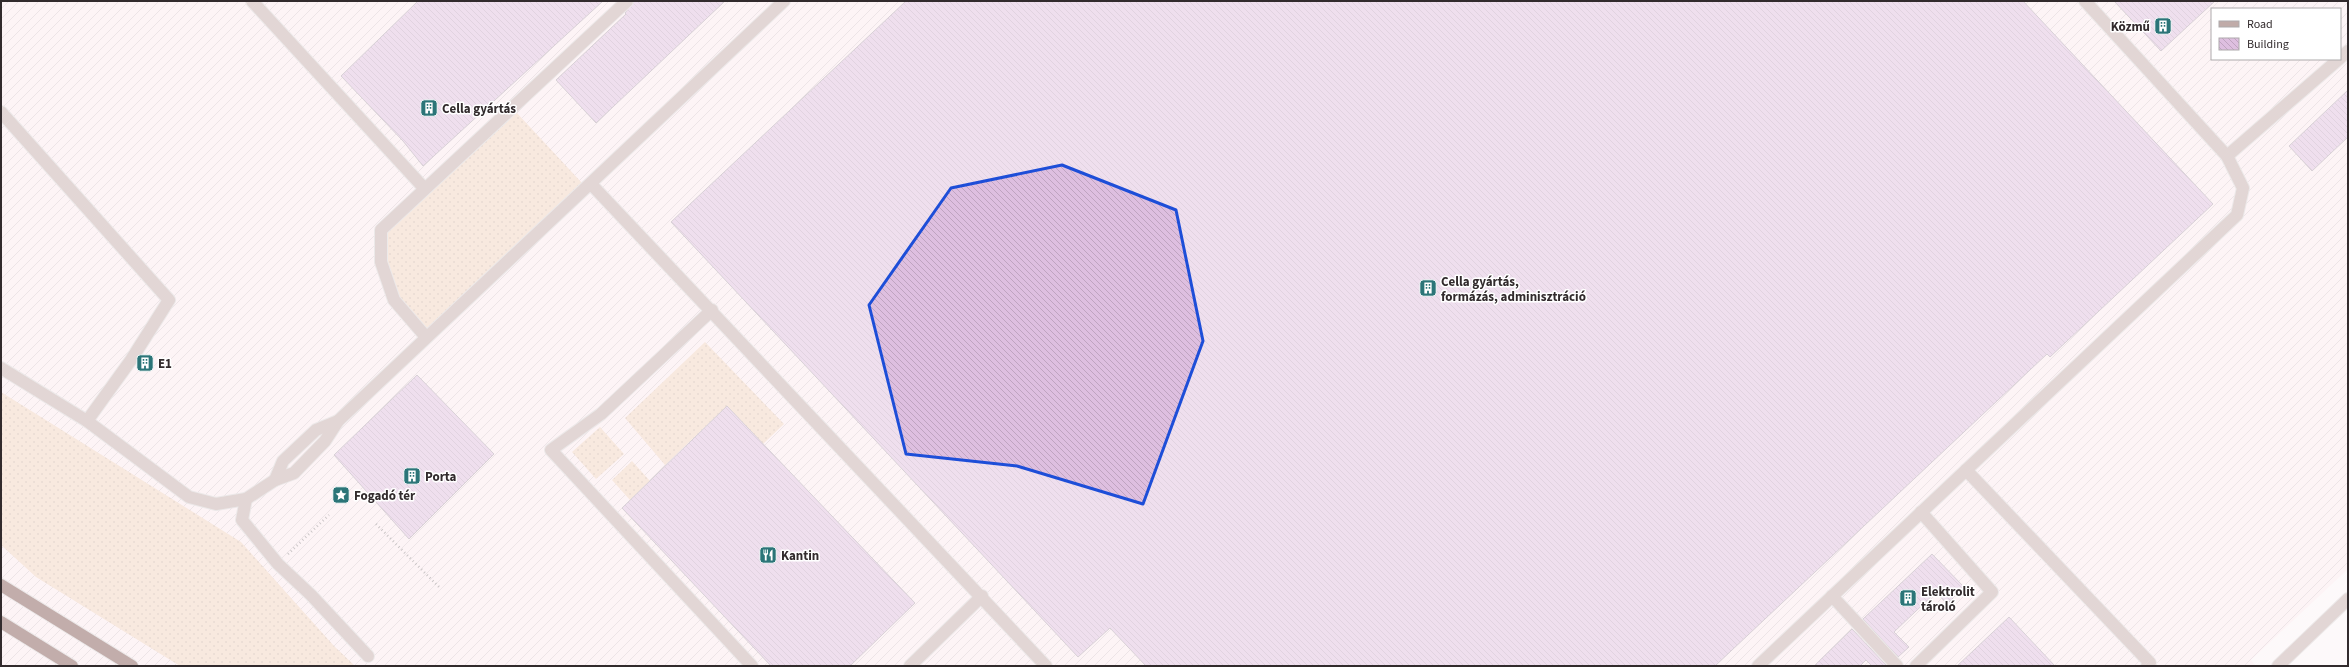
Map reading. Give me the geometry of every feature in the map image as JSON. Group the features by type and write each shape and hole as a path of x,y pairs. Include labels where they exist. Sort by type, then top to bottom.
{"highway":[{"path":"1,585 132,666"},
{"path":"1,622 72,666"}],"street":[{"path":"252,1 424,188"},
{"path":"426,337 394,300 381,262 381,230 424,188 627,1"},
{"path":"1,368 87,421 189,497 216,504 246,499 275,480 283,461 316,430 338,421 784,1"},
{"path":"1758,666 2237,215 2243,188 2227,156 2085,1"},
{"path":"2227,156 2339,60"},
{"path":"1,112 170,300 131,360 87,421"},
{"path":"591,184 982,596 1046,666"},
{"path":"712,310 601,414 551,450 752,666"},
{"path":"1966,470 2150,663 2146,666"},
{"path":"246,499 242,520 278,564 311,595 368,656"},
{"path":"1916,666 1992,592 1921,512"},
{"path":"910,666 982,596"},
{"path":"1832,596 1897,666"},
{"path":"2278,666 2348,599"}],"path":[{"path":"278,564 329,515"},
{"path":"376,524 439,587"}],"highlighted area":[{"path":"1062,165 1176,210 1203,341 1143,504 1017,466 906,454 869,305 951,188"}],"shaded area":[{"path":"1,1 2348,1 2348,569 2251,660 2256,666 1,666"},
{"path":"516,112 582,183 426,330 398,298 385,261 387,232"},
{"path":"705,342 784,424 763,444 727,406 665,465 625,418"},
{"path":"1,392 241,542 334,646 355,666 180,666 36,577 1,545"},
{"path":"600,427 624,454 596,479 572,452"},
{"path":"632,461 650,481 630,500 612,480"}],"building":[{"name":"Cella gyártás","path":"418,1 603,1 423,166 403,141 341,76"},
{"path":"634,1 725,1 596,123 556,80 626,14 625,13"},
{"name":"Cella gyártás, formázás, adminisztráció","path":"906,1 2023,1 2213,204 2050,357 2047,354 1715,666 1146,666 1110,628 1078,657 671,222"},
{"name":"Közmű","path":"2114,1 2215,1 2161,51"},
{"path":"2348,90 2348,137 2312,171 2289,146"},
{"name":"Porta","path":"417,375 494,454 409,539 334,455"},
{"name":"Kantin","path":"727,406 915,603 850,666 771,666 622,508"},
{"name":"Elektrolit tároló","path":"1932,554 1964,587 1947,604 1936,592 1894,632 1909,647 1898,657 1863,619"},
{"path":"2009,617 2055,666 1957,666"},
{"path":"1852,629 1887,666 1872,666 1866,660 1860,666 1814,666"}],"place":[{"name":"Közmű","path":"2163,26"},
{"name":"Cella gyártás","path":"429,108"},
{"name":"Cella gyártás, formázás, adminisztráció","path":"1428,288"},
{"name":"E1","path":"145,363"},
{"name":"Porta","path":"412,476"},
{"name":"Fogadó tér","path":"341,495"},
{"name":"Kantin","path":"768,555"},
{"name":"Elektrolit tároló","path":"1908,598"}]}
